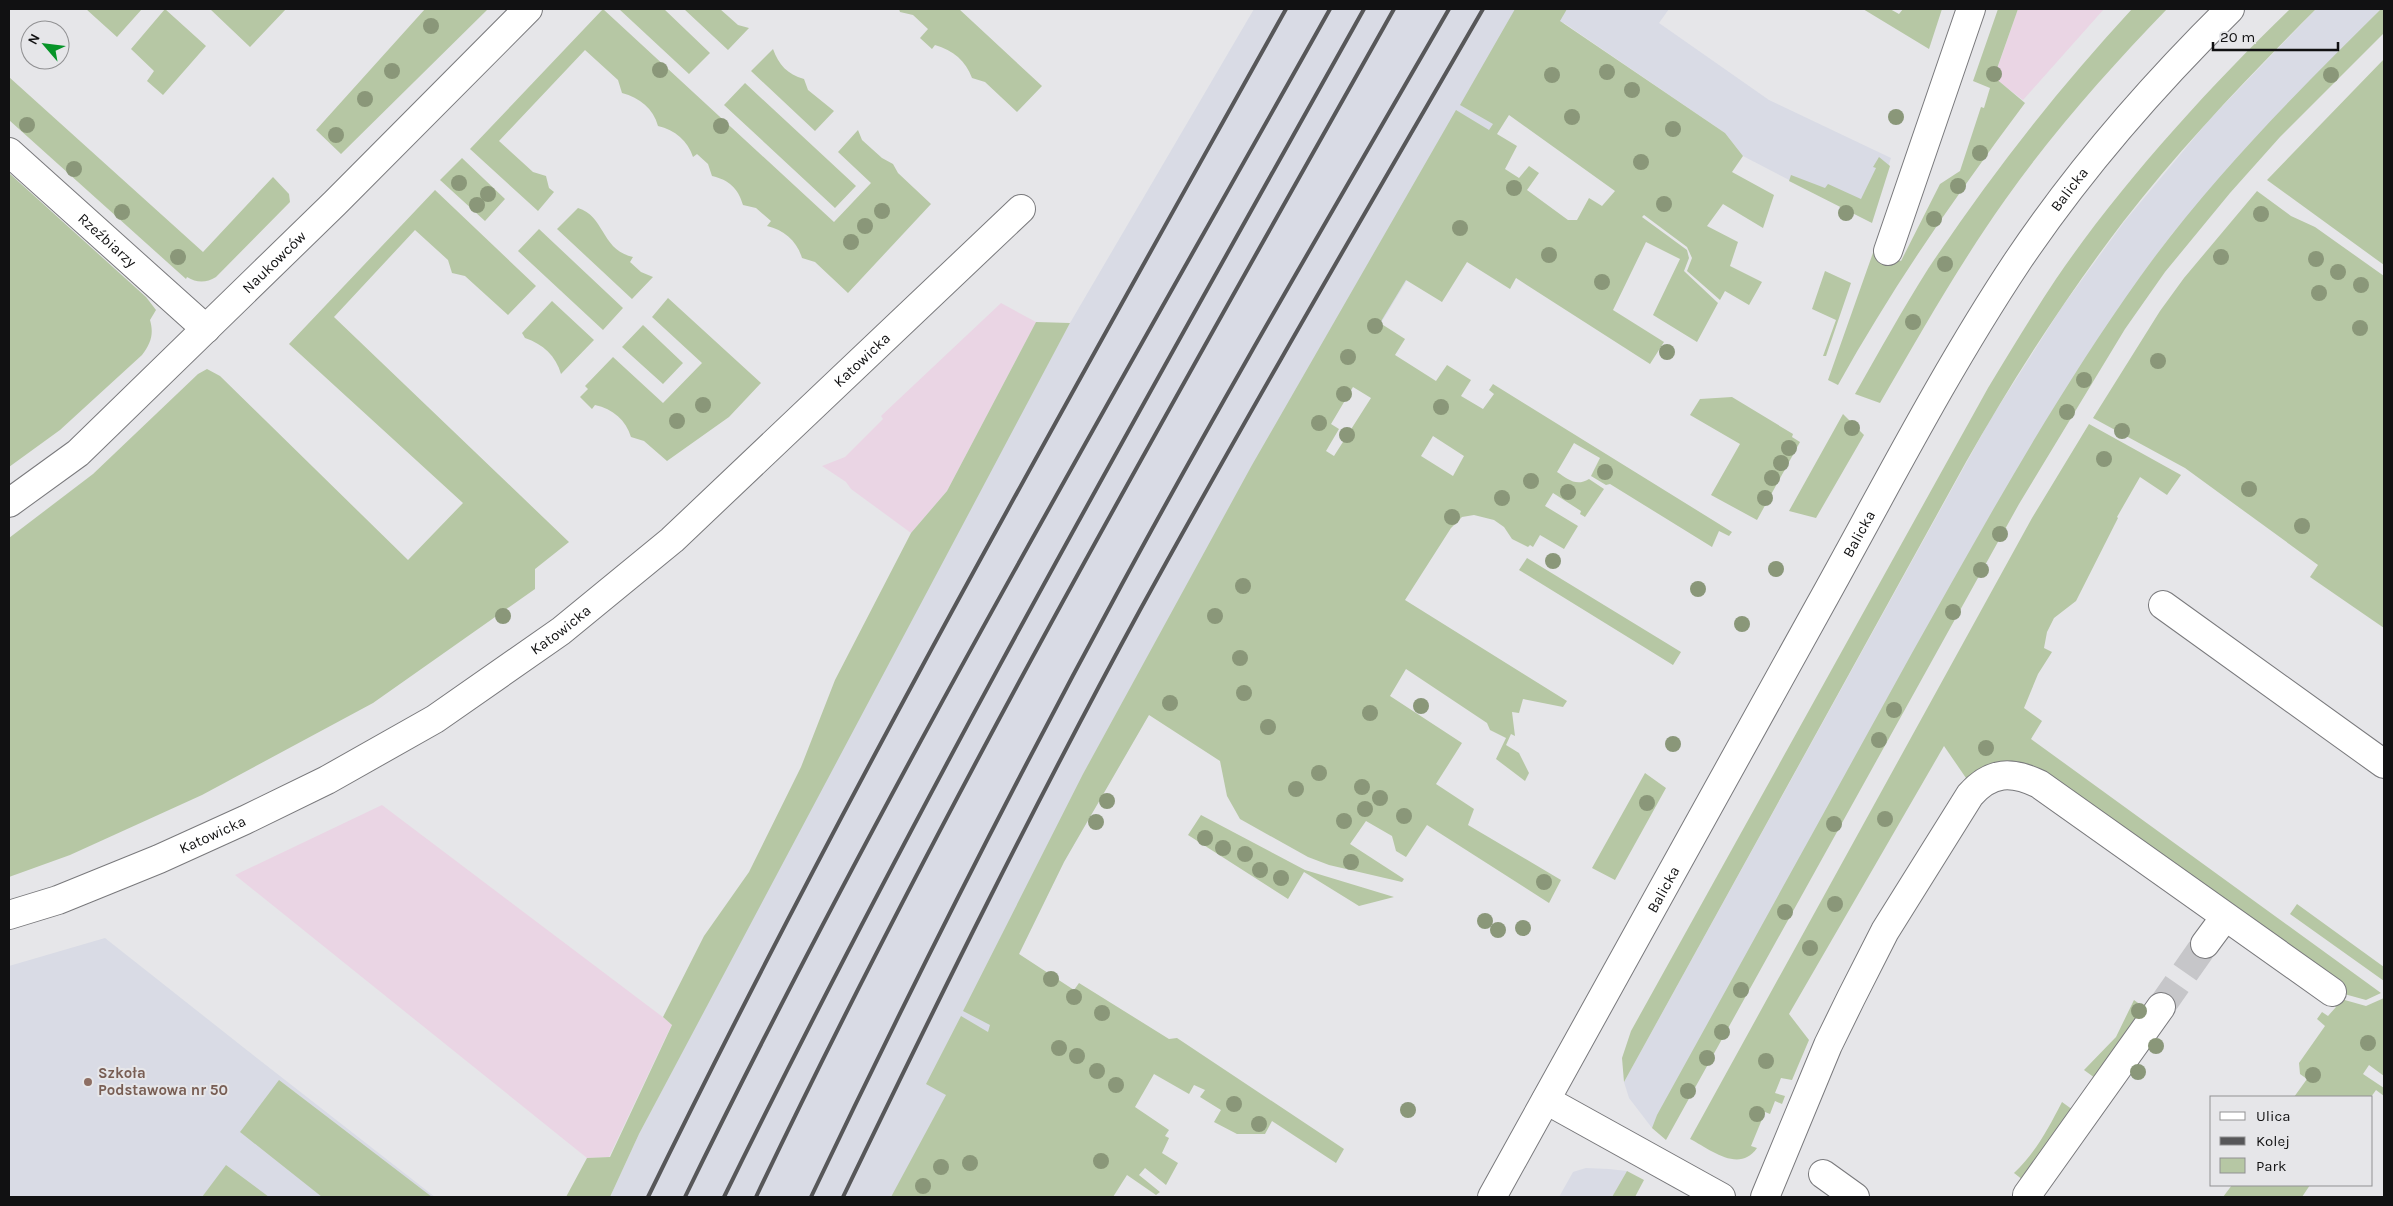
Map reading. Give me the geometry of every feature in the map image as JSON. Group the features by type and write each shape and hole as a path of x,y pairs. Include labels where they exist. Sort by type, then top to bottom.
{"street":[{"name":"Naukowców","path":"9,503 78,453 206,329 528,9"},
{"path":"1888,252 1971,9"},
{"name":"Balicka","path":"1492,1197 1902,457 1992,301 2017,262 2072,187 2139,107 2230,9"},
{"name":"Rzeźbiarzy","path":"9,152 206,329"},
{"name":"Katowicka","path":"9,914 58,900 159,859 245,820 327,780 435,719 561,631 672,540 1020,209"},
{"path":"2163,605 2384,764"},
{"path":"1766,1197 1822,1060 1885,931 1949,827 1978,786 2005,774 2021,775 2039,784 2332,992"},
{"path":"2206,944 2225,917"},
{"path":"2027,1195 2161,1007"},
{"path":"1546,1100 1721,1197"},
{"path":"1822,1174 1855,1197"}],"shaded area":[{"path":"1254,9 1669,9 1659,23 1769,100 1891,158 1870,222 1743,156 1725,133 1564,23 1265,513 1064,862 1019,954 1023,957 1016,1011 891,1197 610,1197 639,1134 943,556 1070,323"},
{"path":"2018,9 2104,9 2023,100 1994,78"},
{"path":"2316,9 2381,9 2255,139 2172,234 2141,276 2020,465 1980,533 1652,1128 1629,1098 1624,1082 1990,420 2062,307 2124,222 2209,120"},
{"path":"1001,303 1036,322 947,491 911,533 851,489 846,482 822,466 845,457 883,419 881,416"},
{"path":"382,805 672,1024 609,1157 587,1158 235,875"},
{"path":"105,938 435,1197 9,1197 9,966"},
{"path":"1586,1168 1627,1171 1612,1197 1559,1197 1573,1172"}],"green space":[{"path":"86,9 142,9 117,37"},
{"path":"165,9 206,46 163,95 147,81 154,71 131,49"},
{"path":"210,9 286,9 250,47"},
{"path":"425,9 488,9 341,154 316,130"},
{"path":"603,9 834,222 871,183 838,152 858,130 862,140 882,158 893,164 898,173 931,204 848,293 815,262 802,258 797,246 789,237 779,230 767,226 771,221 756,208 743,205 735,189 728,182 712,176 708,164 697,154 693,157 688,146 680,137 670,130 658,126 653,114 645,105 635,98 622,93 618,80 585,50 499,141 533,172 546,176 549,188 554,192 538,211 470,149"},
{"path":"619,9 664,9 710,53 689,74"},
{"path":"684,9 720,9 738,25 749,28 728,50"},
{"path":"899,9 959,9 1042,86 1017,112 985,82 972,78 966,66 953,53 935,45 932,49 920,38 928,29 913,15 900,12"},
{"path":"1515,9 1567,9 1560,21 1725,133 1743,156 1732,172 1774,195 1763,228 1723,204 1707,226 1738,242 1730,266 1762,282 1749,305 1725,291 1720,300 1687,271 1692,258 1687,247 1644,215 1642,217 1687,250 1689,258 1684,271 1718,303 1697,342 1653,315 1680,259 1646,242 1613,310 1664,342 1650,364 1516,278 1510,289 1467,262 1442,302 1406,280 1380,323 1405,339 1395,355 1436,381 1447,365 1471,380 1461,396 1483,409 1494,394 1489,390 1493,384 1732,532 1729,536 1719,531 1712,547 1610,484 1606,485 1591,476 1600,458 1574,443 1557,472 1576,482 1589,479 1604,489 1585,517 1580,514 1581,511 1553,493 1545,506 1578,526 1564,549 1540,535 1533,547 1530,545 1528,547 1512,539 1504,527 1494,520 1474,515 1462,517 1451,528 1405,600 1567,701 1563,707 1523,699 1519,713 1512,712 1515,736 1511,734 1506,745 1519,753 1529,773 1525,781 1496,759 1506,738 1490,730 1487,723 1406,669 1390,696 1462,743 1436,784 1474,809 1468,825 1561,880 1549,903 1427,825 1406,857 1396,851 1392,836 1366,821 1350,844 1404,879 1402,882 1329,865 1308,857 1240,819 1227,796 1220,761 1149,715 1064,862 1019,954 1074,990 1079,983 1169,1039 1177,1038 1344,1149 1336,1163 1272,1121 1265,1134 1237,1134 1214,1122 1221,1110 1200,1097 1205,1090 1194,1085 1189,1094 1154,1074 1135,1107 1169,1130 1165,1136 1169,1138 1162,1153 1178,1163 1166,1185 1145,1168 1139,1175 1160,1192 1156,1195 1127,1175 1113,1197 891,1197 946,1095 926,1084 961,1016 988,1032 990,1025 963,1011 1083,774 1252,465 1456,110 1489,130 1493,124 1460,105","holes":["1509,115 1615,191 1602,206 1589,198 1577,220 1568,220 1527,190 1539,173 1529,166 1519,178 1505,169 1517,146 1497,134","1353,387 1371,398 1334,456 1326,451 1339,429 1331,424","1433,436 1464,456 1453,476 1421,456"]},
{"path":"1863,9 1890,9 1899,14 1903,9 1942,9 1929,49"},
{"path":"1998,9 2018,9 1994,77 2025,103 1903,276 1838,385 1828,380 1874,250 1901,261 1940,184 1960,171 1981,107 1984,108 1990,88 1973,81"},
{"path":"2132,9 2167,9 2083,101 2023,175 1956,275 1880,403 1855,394 1918,284 1975,201 2077,71"},
{"path":"2290,9 2316,9 2216,112 2145,194 2060,309 2002,400 1624,1082 1622,1058 1631,1031 1988,388 2030,320 2081,244 2166,138 2228,71"},
{"path":"2381,9 2384,9 2384,33 2280,137 2230,193 2165,272 2125,329 2019,504 1666,1140 1652,1128 1657,1115 1912,653 2049,415 2140,277 2195,206 2286,105"},
{"path":"773,49 784,68 804,79 808,90 834,111 815,131 751,71"},
{"path":"2384,59 2384,265 2267,180"},
{"path":"9,77 203,252 273,177 289,194 290,202 216,277 202,282 187,277 186,279 9,120"},
{"path":"745,83 856,186 835,208 724,105"},
{"path":"1879,157 1890,166 1872,223 1789,181 1791,175 1825,188 1828,184 1861,199 1876,168 1873,167"},
{"path":"462,158 505,199 485,221 440,180"},
{"path":"9,173 146,297 156,310 150,320 151,338 142,355 60,430 9,467"},
{"path":"435,190 536,286 508,315 465,276 452,273 448,260 415,230 334,317 569,542 535,569 535,589 373,703 202,795 70,855 9,877 9,538 93,474 198,374 207,369 220,376 408,560 463,503 289,344"},
{"path":"2257,191 2291,216 2315,227 2384,276 2384,628 2310,577 2318,565 2185,468 2093,418 2160,311 2184,278"},
{"path":"578,208 587,212 593,218 615,248 633,257 630,262 641,272 653,277 632,299 557,229"},
{"path":"539,229 623,308 603,330 518,251"},
{"path":"1825,271 1851,283 1826,356 1823,356 1836,320 1812,309"},
{"path":"668,298 761,383 729,417 667,461 644,441 631,437 626,425 613,412 595,405 592,409 580,397 588,389 585,386 613,357 663,403 702,363 652,317"},
{"path":"552,301 594,340 561,374 552,356 543,347 525,338 522,333"},
{"path":"1036,322 1070,323 639,1134 610,1197 566,1197 587,1158 610,1157 672,1025 663,1017 704,936 749,872 801,767 835,680 911,533 947,491"},
{"path":"643,325 683,363 663,384 622,347"},
{"path":"1732,397 1793,434 1792,437 1800,442 1757,520 1711,495 1740,444 1690,415 1700,399"},
{"path":"1843,414 1864,435 1816,518 1789,511"},
{"path":"2089,424 2181,475 2167,495 2140,477 2117,517 2076,601 2054,618 2047,632 2044,648 2052,652 2038,674 2024,708 2042,721 2031,739 2381,993 2366,1000 2337,992 2047,773 2015,761 2005,761 1996,762 1966,778 1944,746 1789,1014 1809,1040 1792,1080 1781,1078 1775,1093 1785,1096 1782,1104 1775,1101 1770,1114 1765,1112 1751,1146 1757,1148 1750,1155 1742,1159 1733,1159 1715,1153 1690,1139 2032,518"},
{"path":"1527,558 1681,652 1673,665 1519,570"},
{"path":"1645,773 1666,788 1615,880 1592,868"},
{"path":"1201,815 1305,870 1394,897 1359,906 1304,872 1288,899 1188,835"},
{"path":"2297,904 2384,967 2384,981 2290,914"},
{"path":"2334,997 2366,1006 2384,998 2384,1076 2369,1065 2363,1074 2384,1088 2384,1096 2376,1090 2372,1096 2295,1096 2307,1079 2300,1074 2299,1063 2325,1026 2317,1019 2322,1012 2328,1016 2336,1007 2329,1002"},
{"path":"2134,1000 2145,1008 2095,1078 2084,1070 2116,1037"},
{"path":"279,1080 432,1197 322,1197 240,1132"},
{"path":"2062,1102 2073,1110 2023,1180 2014,1173 2035,1148"},
{"path":"226,1165 269,1197 202,1197"},
{"path":"1627,1171 1644,1180 1635,1197 1612,1197"},
{"path":"2231,1186 2309,1186 2302,1197 2223,1197"}],"tunnel":[{"path":"2161,1007 2205,944"}],"railway":[{"path":"648,1197 723,1046 879,747 1040,451 1286,9"},
{"path":"685,1197 760,1046 918,747 1081,451 1330,9"},
{"path":"724,1197 799,1046 877,896 1036,598 1364,9"},
{"path":"756,1197 906,895 985,746 1146,450 1394,9"},
{"path":"811,1197 885,1043 1080,662 1242,369 1449,9"},
{"path":"843,1197 988,902 1140,610 1267,384 1483,9"}],"place":[{"name":"Szkoła Podstawowa nr 50","path":"88,1082"}]}
